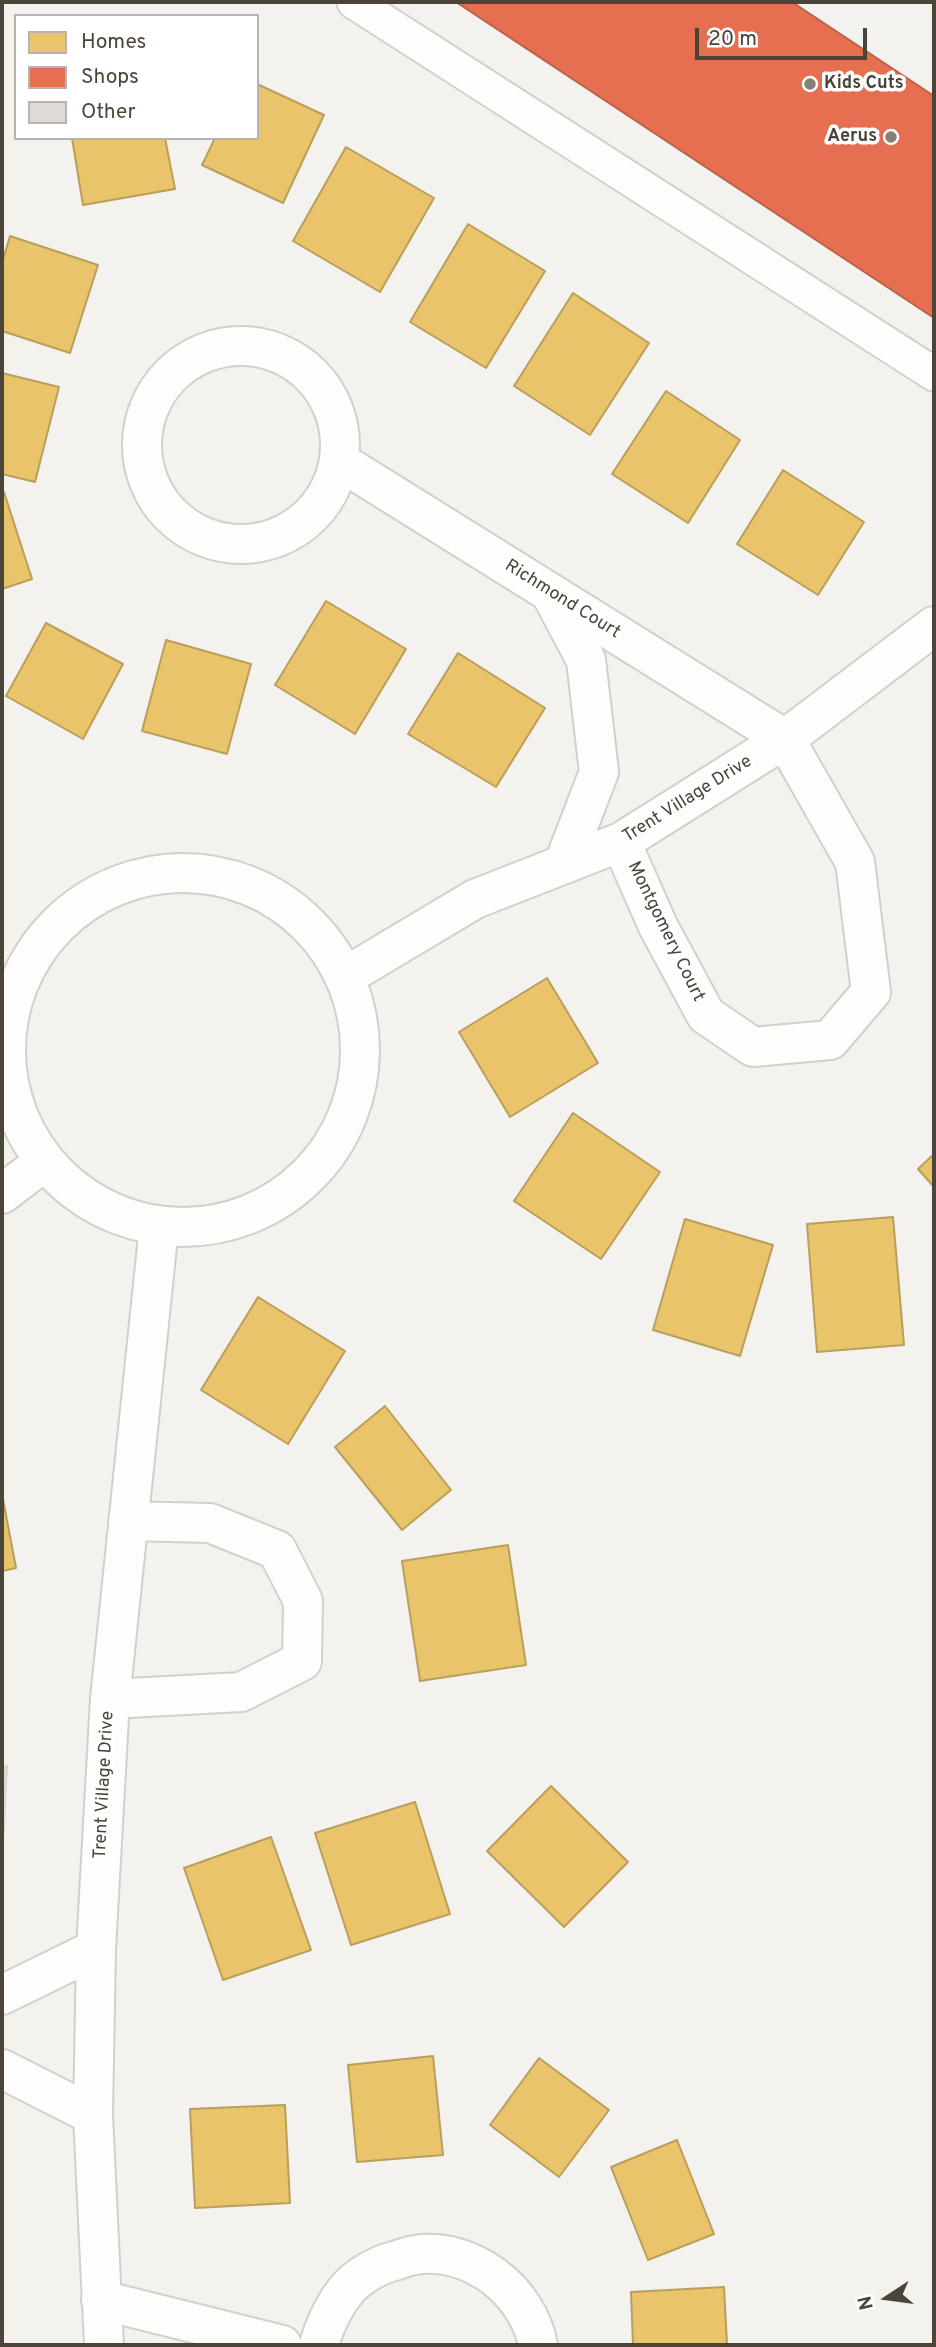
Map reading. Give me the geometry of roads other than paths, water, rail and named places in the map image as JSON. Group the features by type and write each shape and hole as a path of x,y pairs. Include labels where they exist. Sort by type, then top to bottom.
{"street":[{"path":"243,345 276,352 305,369 327,395 339,427 339,461 330,492 310,517 283,537 252,545 220,544 190,531 165,511 149,483 141,452 144,420 157,390 179,366 209,350 243,345"},
{"name":"Richmond Court","path":"339,461 785,739"},
{"path":"551,593 586,660 599,772 564,863"},
{"name":"Trent Village Drive","path":"346,976 475,899 621,842 785,739 934,626"},
{"name":"Montgomery Court","path":"621,842 658,926 706,1015 753,1047 830,1040 871,992 855,862 785,739"},
{"path":"205,872 228,879 263,890 311,926 346,976 360,1028 358,1083 341,1134 308,1178 264,1209 213,1227 159,1227 115,1216 77,1193 44,1162 15,1109 4,1050 15,990 44,937 90,897 145,875 205,872"},
{"path":"2,1194 44,1162"},
{"name":"Trent Village Drive","path":"104,2345 93,2115 96,1949 110,1699 159,1227"},
{"path":"110,1699 241,1692 302,1661 303,1601 277,1550 210,1523 128,1521"},
{"path":"2,1995 96,1949"},
{"path":"2,2069 93,2115"},
{"path":"319,2345 327,2317 350,2286 380,2265 417,2255 454,2258 489,2272 517,2298 535,2331 538,2345"},
{"path":"101,2300 282,2345"}],"lane":[{"path":"354,2 934,374"}],"place":[{"name":"Kids Cuts","path":"810,84"},
{"name":"Aerus","path":"891,137"}]}
